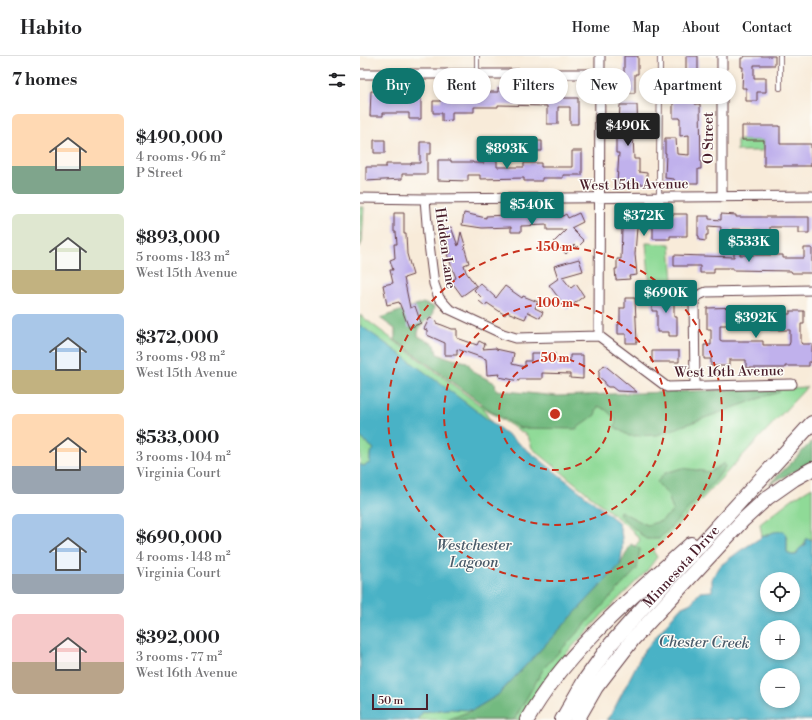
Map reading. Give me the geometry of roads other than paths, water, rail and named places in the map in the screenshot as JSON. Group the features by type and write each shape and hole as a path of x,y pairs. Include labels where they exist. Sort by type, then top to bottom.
{"main road":[{"name":"Minnesota Drive","path":"562,720 585,680 610,646 740,500 812,422"},
{"name":"Minnesota Drive","path":"577,720 596,687 633,639 743,520 767,498 794,479 812,469"},
{"path":"527,720 535,706 571,658 651,579 740,500"}],"street":[{"path":"600,56 600,68"},
{"name":"O Street","path":"722,56 722,197"},
{"path":"360,74 433,74"},
{"path":"491,74 576,74"},
{"path":"599,336 600,104"},
{"name":"West 15th Avenue","path":"360,198 659,198 812,196"},
{"name":"Hidden Lane","path":"425,199 434,284 439,298 449,309 502,334 516,338 599,336"},
{"path":"695,385 694,300 697,296 706,292 812,290"},
{"name":"West 16th Avenue","path":"599,336 667,387 695,385 792,384"}],"lane":[{"path":"477,56 477,68"},
{"path":"659,198 660,56"},
{"path":"780,56 780,88"}],"water":[{"name":"Westchester Lagoon","path":"360,325 523,446 618,522 620,528 622,554 620,565 498,695 473,710 448,709 423,712 417,720 360,720 360,464 363,466 370,463 370,454 374,449 360,437"},
{"name":"Chester Creek","path":"784,531 787,538 787,552 791,555 796,555 799,549 805,545 805,539 812,540 812,720 606,720 612,713 643,652 680,608 691,603 700,592 712,591 712,578 721,565 762,537 774,532"}]}
